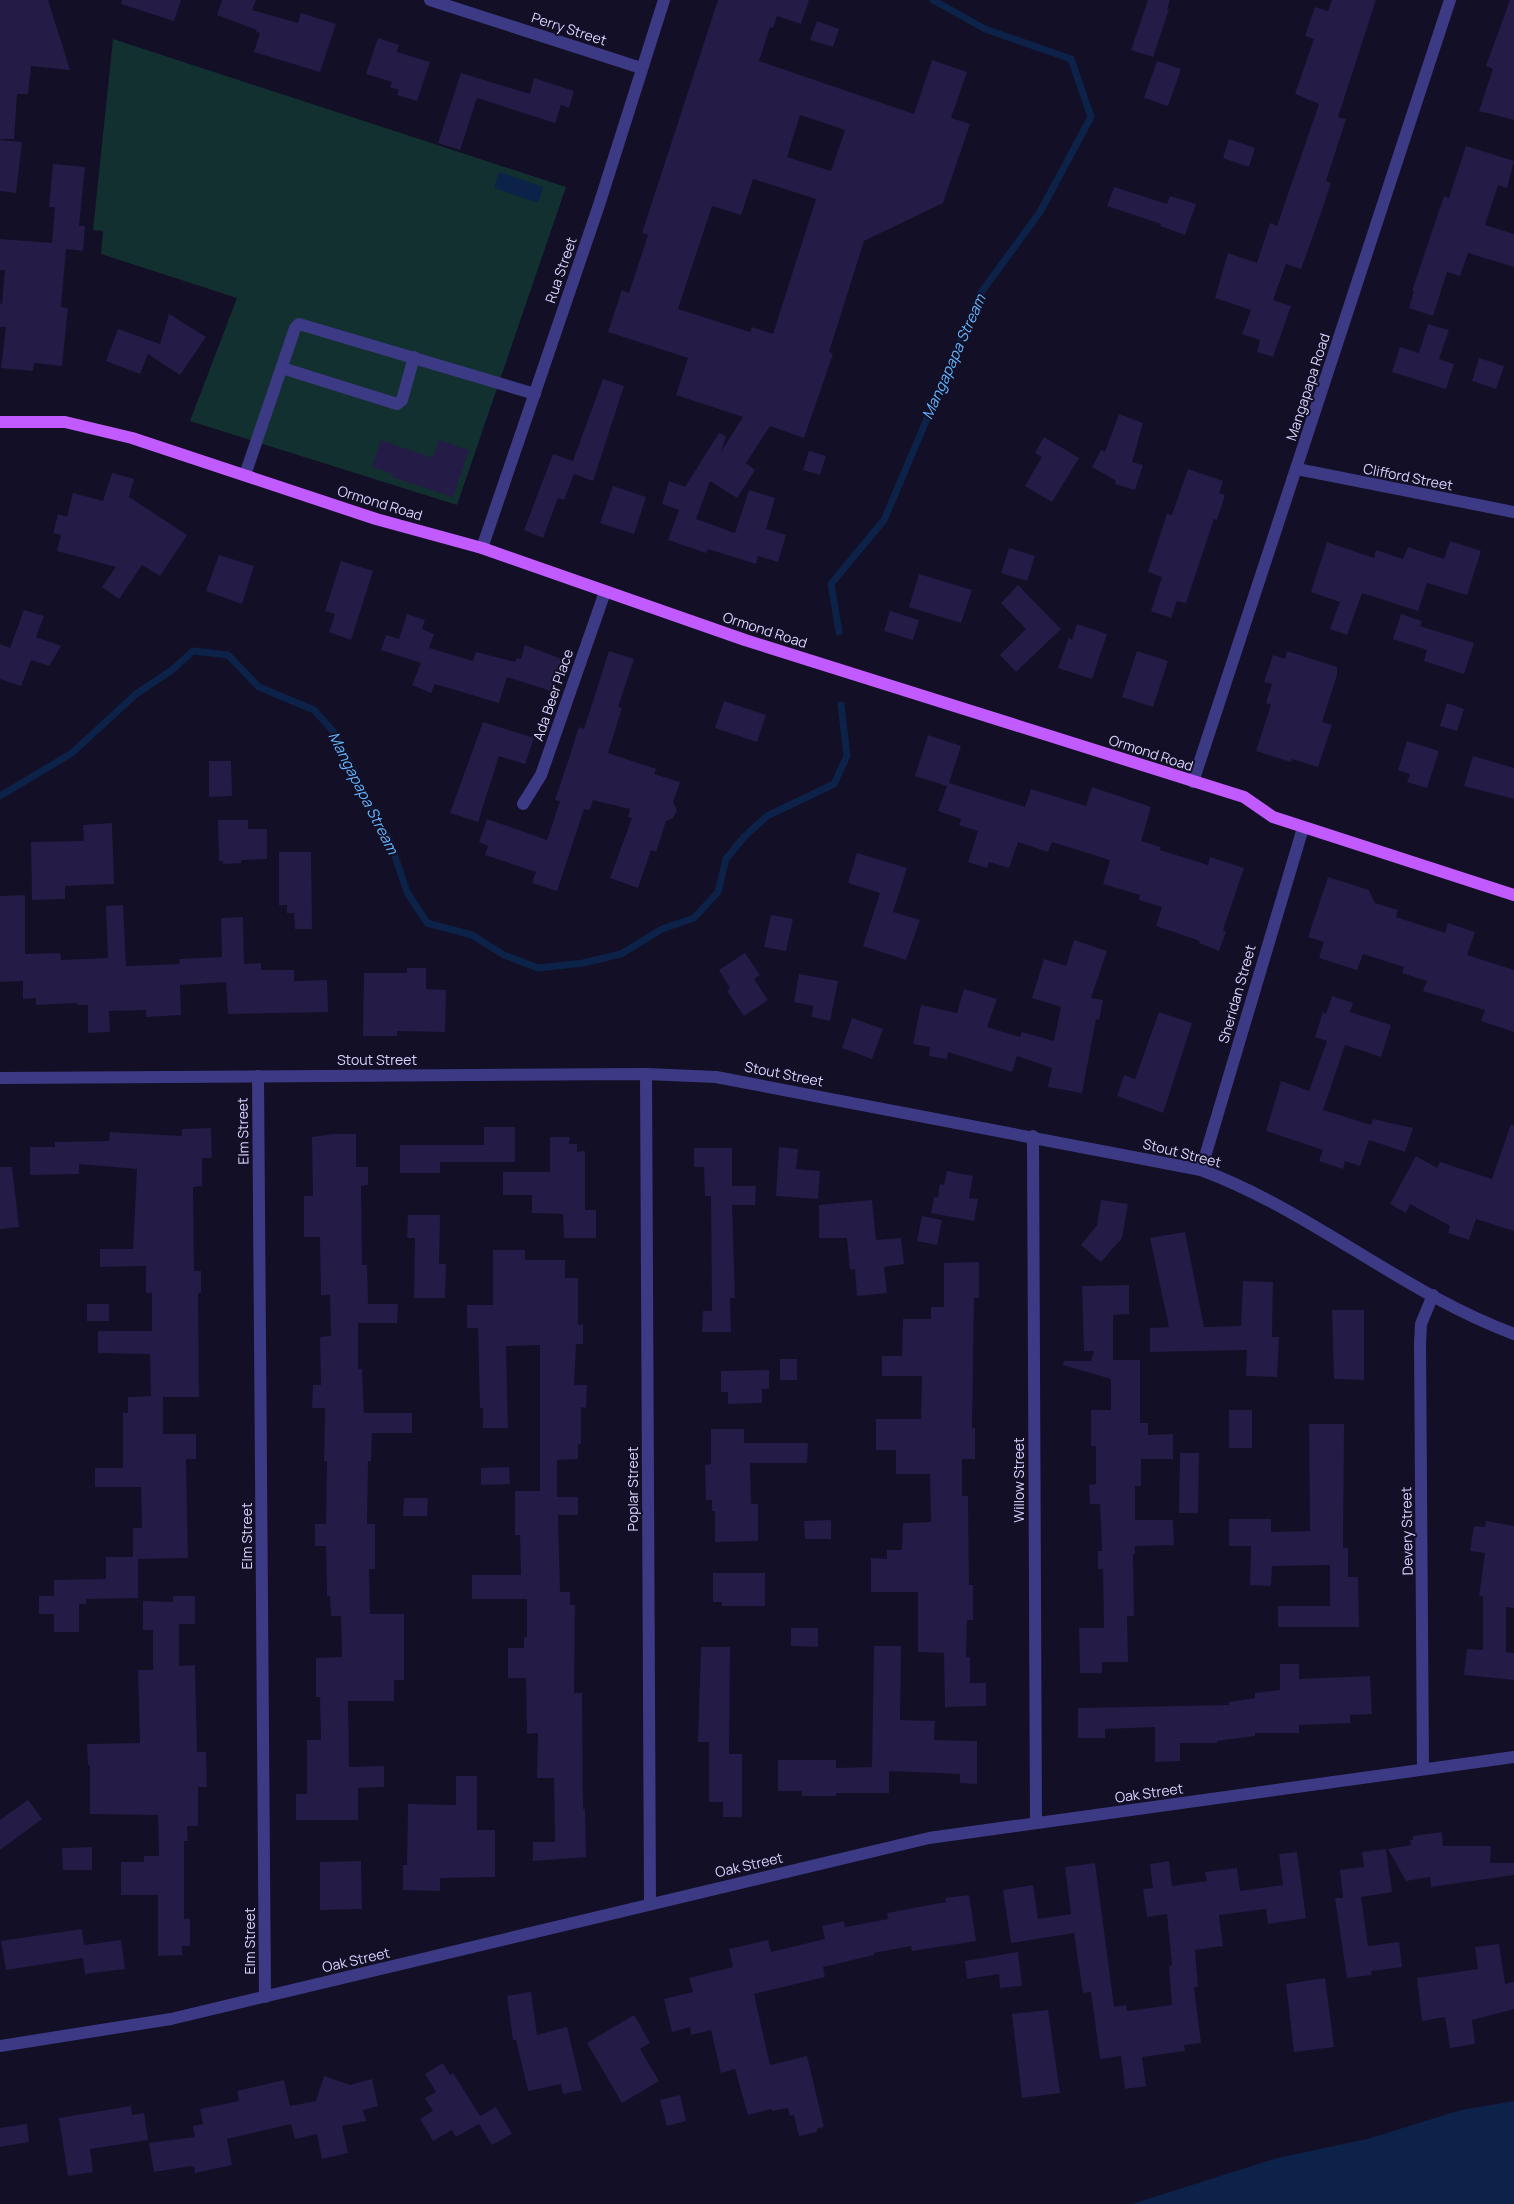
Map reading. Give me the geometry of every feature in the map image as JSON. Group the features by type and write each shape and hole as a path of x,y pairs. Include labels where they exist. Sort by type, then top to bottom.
{"main road":[{"name":"Ormond Road","path":"0,422 65,422 95,428 376,519 482,548 754,643 1244,798 1272,817 1514,895"}],"street":[{"name":"Perry Street","path":"430,0 641,68"},
{"name":"Rua Street","path":"482,548 599,205 664,0"},
{"name":"Mangapapa Road","path":"1193,782 1450,0"},
{"path":"244,475 295,328 299,324 535,394"},
{"path":"282,368 396,404 402,400 414,357"},
{"name":"Clifford Street","path":"1296,469 1514,512"},
{"name":"Ada Beer Place","path":"523,804 541,775 605,592"},
{"name":"Sheridan Street","path":"1201,1170 1303,828"},
{"name":"Stout Street","path":"0,1078 646,1074 716,1077 1033,1136 1201,1170 1227,1179 1265,1199 1467,1314 1514,1334"},
{"name":"Poplar Street","path":"646,1074 650,1904"},
{"name":"Elm Street","path":"258,1076 265,1996"},
{"name":"Willow Street","path":"1033,1136 1036,1823"},
{"name":"Devery Street","path":"1423,1769 1420,1344 1421,1324 1433,1295"},
{"name":"Oak Street","path":"0,2046 171,2019 929,1838 1514,1757"}],"green space":[{"path":"113,39 566,187 457,505 190,421 237,298 101,254 103,231 93,230"}],"water":[{"path":"499,172 543,187 538,203 494,188"},
{"path":"1514,2101 1514,2204 1132,2204 1277,2158 1367,2139 1461,2110"}],"building":[{"path":"0,0 48,0 70,70 31,66 28,94 17,94 14,139 0,139"},
{"path":"122,0 181,0 174,21 121,4"},
{"path":"222,0 256,0 252,10 298,23 301,13 336,24 320,72 254,52 260,33 256,32 257,30 217,15"},
{"path":"718,0 809,0 801,24 777,16 773,28 770,27 759,61 914,114 932,60 967,72 951,118 970,124 943,203 864,241 829,352 833,354 804,438 770,426 746,463 755,470 737,498 710,481 696,519 735,533 749,490 775,498 766,529 786,535 778,562 758,556 756,564 708,549 706,553 668,540 679,510 662,504 669,481 685,487 719,433 726,436 721,452 743,417 676,395 688,358 608,332 622,290 629,293 648,235 642,233","holes":["800,115 845,130 831,171 787,157","753,179 816,199 773,334 752,327 750,332 678,309 712,206 741,215"]},
{"path":"1148,0 1170,0 1167,9 1169,9 1153,57 1131,50"},
{"path":"1332,0 1376,0 1338,117 1346,119 1326,181 1331,183 1320,216 1301,269 1286,264 1273,300 1291,306 1273,357 1257,352 1260,340 1242,334 1251,310 1215,298 1228,253 1257,263 1270,223 1277,226 1319,104 1295,94 1314,39 1305,36 1315,7 1328,11"},
{"path":"1510,0 1514,0 1514,120 1479,111 1493,69 1486,66"},
{"path":"817,21 839,29 833,47 810,40"},
{"path":"378,38 399,45 397,52 430,62 417,101 397,95 399,90 390,87 392,82 366,74"},
{"path":"1157,61 1181,69 1168,106 1144,98"},
{"path":"461,73 530,94 534,78 574,91 569,108 561,105 555,123 477,98 460,150 438,143"},
{"path":"1229,139 1255,148 1249,167 1223,158"},
{"path":"0,140 22,142 16,193 0,191"},
{"path":"1466,146 1514,161 1507,188 1498,185 1485,225 1514,234 1514,267 1468,253 1460,276 1447,272 1433,316 1409,308 1414,291 1412,291 1444,196 1449,198"},
{"path":"53,164 85,167 79,226 85,226 83,251 66,249 61,307 68,308 62,366 34,363 33,371 1,368 6,327 0,327 0,303 2,304 5,270 0,270 0,239 52,243 55,207 49,207"},
{"path":"1114,187 1167,204 1170,196 1196,204 1185,235 1160,226 1161,224 1107,206"},
{"path":"169,314 206,337 180,375 148,354 140,374 106,361 118,329 160,344"},
{"path":"1428,324 1449,330 1439,359 1454,364 1446,389 1392,372 1400,347 1419,353"},
{"path":"1479,358 1504,366 1496,389 1472,381"},
{"path":"603,379 624,386 593,481 574,474 564,500 558,498 543,538 524,530 553,454 573,461"},
{"path":"1119,414 1143,423 1132,462 1143,465 1135,490 1115,484 1116,481 1092,467 1101,450 1105,452"},
{"path":"1044,437 1079,458 1052,502 1025,486 1042,457 1035,453"},
{"path":"381,440 433,458 439,440 469,450 453,497 392,477 393,474 372,467"},
{"path":"809,451 826,456 820,475 803,470"},
{"path":"1188,469 1223,481 1219,493 1225,495 1217,520 1214,519 1186,603 1177,601 1171,618 1151,611 1162,577 1148,572 1167,514 1172,515"},
{"path":"112,473 134,479 129,497 187,535 160,576 142,565 119,599 102,587 116,567 57,551 61,535 53,533 58,514 67,517 73,493 103,501"},
{"path":"613,486 646,497 634,534 600,523"},
{"path":"1450,541 1481,551 1467,595 1427,583 1418,611 1362,593 1347,635 1330,629 1340,602 1311,592 1327,542 1374,558 1376,550 1403,559 1408,547 1444,559"},
{"path":"1009,548 1035,556 1027,581 1001,573"},
{"path":"219,555 254,566 242,604 206,591"},
{"path":"341,561 373,571 351,640 329,632 335,614 325,611"},
{"path":"919,574 972,590 961,623 909,607"},
{"path":"1018,585 1061,629 1016,672 1000,655 1026,629 1001,603"},
{"path":"24,610 44,616 36,637 61,646 49,666 31,660 21,686 0,679 0,644 10,648"},
{"path":"890,611 919,620 913,640 884,631"},
{"path":"407,614 425,620 422,629 434,634 429,648 473,661 476,652 515,662 517,658 521,659 525,645 564,660 554,692 507,677 499,703 435,684 431,693 412,685 421,663 381,650 386,635 399,639"},
{"path":"1401,614 1422,621 1420,626 1474,643 1464,674 1424,661 1427,650 1393,639"},
{"path":"1077,624 1107,634 1092,679 1058,668 1069,637 1072,640"},
{"path":"609,651 634,659 618,707 622,708 608,753 656,769 654,774 680,782 673,802 677,810 673,818 666,821 656,852 651,850 638,888 610,878 632,818 628,817 630,809 593,800 590,810 584,809 557,891 532,883 536,872 485,855 488,846 479,842 487,819 547,840 560,801 555,800 579,727 584,729"},
{"path":"1137,651 1168,661 1153,707 1122,697"},
{"path":"1287,651 1337,667 1337,675 1322,722 1332,725 1318,767 1292,759 1291,762 1256,751 1271,705 1266,703 1272,684 1264,682 1273,655 1285,659"},
{"path":"724,701 766,715 757,742 715,728"},
{"path":"1447,703 1464,709 1457,731 1440,726"},
{"path":"483,722 534,738 525,764 499,756 478,822 450,813"},
{"path":"928,735 961,746 949,783 1025,807 1031,789 1086,806 1092,787 1151,807 1141,841 1161,847 1160,850 1208,865 1210,857 1244,868 1223,930 1226,932 1219,951 1199,943 1200,941 1156,926 1162,907 1139,900 1140,895 1103,884 1110,860 1052,842 1048,852 1018,842 1009,868 989,862 987,868 968,862 978,831 959,825 961,819 938,811 947,786 915,776"},
{"path":"1407,741 1439,751 1427,788 1407,782 1410,774 1398,770"},
{"path":"1473,756 1514,768 1514,799 1464,786"},
{"path":"209,761 231,761 232,796 209,797"},
{"path":"218,820 248,820 248,829 267,829 267,859 241,860 241,863 223,864 223,861 219,861"},
{"path":"112,823 114,884 65,886 65,899 32,900 31,842 84,841 83,825"},
{"path":"279,852 311,852 312,929 295,929 294,913 287,913 287,905 279,905"},
{"path":"857,853 907,868 893,912 920,920 906,960 863,946 880,893 848,883"},
{"path":"1328,877 1369,890 1375,903 1398,910 1396,917 1445,933 1448,923 1475,932 1467,955 1514,970 1514,1032 1481,1021 1485,1010 1423,991 1427,981 1402,973 1404,967 1363,954 1357,970 1319,958 1324,942 1308,937"},
{"path":"25,895 25,954 60,953 61,960 108,958 106,906 123,905 126,966 180,964 179,959 222,957 221,918 243,917 244,964 261,963 261,970 294,970 294,981 327,980 328,1012 228,1014 226,982 180,985 181,1015 146,1017 146,1010 109,1011 110,1032 88,1033 88,1005 77,1005 77,1003 36,1005 36,998 23,999 23,981 0,982 0,896"},
{"path":"771,915 793,919 786,951 764,947"},
{"path":"1074,940 1107,951 1091,998 1103,1000 1099,1020 1096,1019 1082,1093 1048,1087 1052,1068 1017,1056 1012,1072 948,1052 947,1059 929,1056 930,1047 913,1044 921,1005 957,1013 964,989 997,999 987,1027 1020,1037 1022,1032 1054,1041 1061,1007 1032,998 1044,959 1066,966"},
{"path":"745,953 760,975 754,979 768,1000 744,1016 727,991 730,988 719,970"},
{"path":"407,968 426,968 426,989 446,990 445,1032 397,1031 397,1036 363,1036 364,973 407,973"},
{"path":"799,974 838,981 830,1021 812,1017 813,1006 794,1002"},
{"path":"1332,996 1353,1003 1350,1012 1391,1025 1381,1057 1345,1045 1323,1110 1371,1125 1373,1119 1413,1128 1405,1152 1369,1140 1360,1166 1345,1161 1343,1169 1319,1161 1323,1150 1266,1131 1281,1081 1309,1091 1327,1041 1315,1037 1323,1012 1326,1014"},
{"path":"1159,1012 1192,1023 1163,1113 1117,1096 1124,1075 1135,1079"},
{"path":"852,1018 883,1029 872,1059 842,1048"},
{"path":"1511,1124 1514,1125 1514,1231 1476,1219 1469,1240 1448,1233 1450,1226 1410,1204 1406,1213 1390,1204 1416,1156 1437,1168 1440,1162 1492,1179"},
{"path":"484,1127 515,1127 515,1162 440,1162 440,1173 400,1173 400,1145 484,1145"},
{"path":"211,1128 212,1158 202,1158 202,1186 193,1187 194,1271 201,1271 201,1293 198,1293 199,1397 163,1397 163,1434 196,1434 196,1459 186,1459 188,1558 138,1559 138,1598 86,1599 86,1604 79,1604 79,1632 54,1632 54,1614 39,1614 39,1596 54,1596 54,1580 106,1579 106,1557 133,1557 133,1528 142,1528 141,1487 95,1487 95,1468 123,1468 123,1413 128,1413 128,1397 151,1396 150,1354 98,1353 98,1331 152,1331 152,1293 146,1293 146,1266 100,1267 100,1249 133,1249 137,1169 79,1164 79,1174 30,1175 30,1147 55,1147 55,1142 109,1141 110,1132 182,1136 182,1129"},
{"path":"333,1134 356,1134 356,1167 368,1167 368,1185 361,1186 362,1265 367,1265 368,1304 398,1304 397,1323 358,1323 358,1369 362,1369 364,1413 412,1413 412,1433 372,1433 371,1461 368,1461 367,1524 375,1524 375,1569 369,1569 370,1614 404,1614 404,1680 394,1680 394,1701 348,1701 349,1767 384,1766 384,1787 358,1788 358,1820 296,1820 296,1794 307,1794 307,1740 321,1740 320,1697 316,1697 316,1658 342,1657 341,1616 331,1616 330,1596 327,1596 326,1546 315,1546 315,1524 326,1524 327,1461 324,1461 325,1408 312,1408 313,1385 321,1385 320,1337 331,1336 330,1295 321,1295 320,1237 304,1237 304,1196 313,1196 312,1137"},
{"path":"550,1137 570,1137 569,1144 577,1144 577,1152 585,1151 585,1210 596,1210 596,1238 564,1238 563,1214 532,1213 532,1195 503,1195 503,1172 550,1172"},
{"path":"779,1147 798,1149 796,1169 820,1171 818,1199 776,1196"},
{"path":"694,1148 732,1148 732,1186 756,1186 755,1205 732,1205 735,1298 730,1298 731,1332 702,1332 703,1311 712,1311 711,1196 705,1196 704,1167 694,1167"},
{"path":"0,1167 12,1167 19,1227 0,1229"},
{"path":"947,1171 973,1176 969,1198 978,1199 974,1221 931,1213 934,1197 938,1197 940,1184 944,1185"},
{"path":"872,1200 876,1240 901,1238 904,1264 884,1267 887,1293 857,1296 855,1269 850,1270 847,1238 819,1238 819,1205"},
{"path":"1101,1200 1128,1204 1122,1238 1101,1262 1081,1245 1097,1225"},
{"path":"408,1215 440,1215 439,1264 446,1264 445,1298 414,1298 415,1238 407,1238"},
{"path":"922,1216 942,1220 937,1245 917,1241"},
{"path":"1185,1232 1204,1327 1241,1326 1243,1281 1273,1282 1272,1337 1279,1337 1277,1377 1246,1376 1247,1350 1150,1352 1150,1328 1169,1327 1150,1238"},
{"path":"493,1250 525,1250 525,1260 565,1260 565,1278 578,1278 578,1325 583,1324 583,1344 576,1344 574,1385 587,1385 586,1408 581,1407 581,1444 578,1444 578,1459 557,1460 557,1497 578,1497 578,1515 558,1515 560,1592 570,1592 570,1605 575,1605 574,1693 582,1693 583,1809 585,1809 586,1857 533,1861 533,1842 555,1842 554,1778 537,1778 538,1733 527,1734 526,1678 508,1678 508,1648 524,1648 524,1637 527,1637 527,1599 472,1599 472,1575 521,1575 520,1535 515,1535 515,1491 540,1491 540,1345 506,1346 508,1428 483,1428 483,1408 480,1408 478,1328 467,1328 467,1305 493,1305"},
{"path":"979,1262 979,1298 974,1298 972,1428 975,1428 975,1459 962,1459 962,1496 968,1496 969,1585 973,1585 973,1620 967,1620 966,1657 970,1657 970,1683 986,1683 986,1706 945,1707 944,1653 918,1652 918,1592 871,1592 871,1558 887,1559 887,1550 902,1550 903,1523 931,1522 930,1474 896,1474 896,1450 876,1450 876,1419 921,1419 922,1376 882,1376 882,1356 902,1356 903,1319 931,1319 931,1307 944,1307 944,1263"},
{"path":"1129,1285 1129,1314 1113,1315 1113,1360 1140,1360 1140,1423 1148,1423 1148,1435 1173,1434 1173,1459 1141,1459 1141,1486 1135,1486 1135,1520 1173,1520 1174,1545 1135,1546 1135,1554 1133,1554 1134,1616 1127,1616 1128,1662 1102,1662 1102,1673 1080,1673 1079,1628 1104,1628 1103,1569 1098,1569 1098,1551 1102,1551 1100,1504 1090,1504 1089,1485 1096,1484 1096,1446 1091,1446 1091,1410 1111,1410 1111,1379 1063,1365 1064,1361 1091,1361 1094,1351 1084,1351 1082,1286"},
{"path":"87,1304 109,1304 109,1321 87,1321"},
{"path":"1332,1310 1364,1310 1364,1380 1334,1379"},
{"path":"780,1359 797,1359 797,1380 780,1380"},
{"path":"769,1370 769,1389 762,1389 762,1403 728,1404 728,1392 721,1392 721,1371"},
{"path":"1229,1410 1252,1410 1252,1448 1229,1448"},
{"path":"1309,1424 1344,1424 1343,1548 1348,1548 1348,1577 1358,1577 1359,1627 1278,1627 1278,1606 1330,1606 1330,1565 1272,1566 1271,1586 1250,1585 1251,1546 1229,1546 1229,1519 1271,1519 1271,1532 1310,1531"},
{"path":"711,1429 744,1429 744,1443 808,1443 807,1463 750,1463 751,1504 758,1504 758,1541 715,1542 715,1511 712,1511 712,1500 706,1500 705,1465 711,1464"},
{"path":"1180,1453 1199,1453 1198,1513 1179,1513"},
{"path":"509,1467 510,1484 481,1485 481,1468"},
{"path":"404,1498 428,1498 427,1516 403,1516"},
{"path":"831,1520 831,1539 805,1539 804,1521"},
{"path":"1486,1521 1514,1526 1514,1608 1506,1607 1506,1652 1514,1653 1514,1680 1464,1675 1467,1649 1483,1650 1483,1596 1479,1596 1485,1553 1470,1551 1474,1526 1485,1527"},
{"path":"713,1573 765,1573 765,1606 722,1606 722,1602 713,1602"},
{"path":"173,1596 195,1596 195,1624 179,1624 179,1666 195,1665 197,1752 206,1752 207,1787 198,1787 198,1826 187,1826 188,1841 184,1841 184,1919 190,1919 190,1946 182,1946 182,1955 158,1956 158,1895 121,1895 121,1862 144,1862 144,1856 159,1856 158,1815 90,1814 90,1765 88,1765 87,1744 140,1743 138,1670 153,1670 153,1630 143,1630 143,1601 173,1602"},
{"path":"791,1628 818,1628 818,1647 791,1646"},
{"path":"874,1646 901,1646 900,1720 935,1721 934,1740 977,1741 977,1784 960,1783 960,1774 889,1771 889,1793 836,1793 836,1796 802,1796 802,1791 778,1791 778,1760 836,1760 836,1768 872,1767"},
{"path":"701,1647 730,1647 729,1754 742,1754 742,1817 723,1817 723,1802 709,1802 709,1742 698,1742"},
{"path":"1280,1664 1299,1664 1299,1679 1370,1676 1372,1714 1350,1715 1350,1723 1299,1725 1299,1733 1255,1733 1255,1736 1217,1741 1217,1743 1180,1743 1180,1761 1155,1762 1155,1727 1105,1729 1105,1738 1078,1738 1078,1708 1229,1705 1229,1702 1255,1698 1255,1693 1280,1690"},
{"path":"456,1776 477,1776 477,1830 495,1830 495,1877 440,1878 440,1891 403,1890 403,1865 407,1865 408,1804 456,1805"},
{"path":"28,1800 42,1819 0,1850 0,1820"},
{"path":"1442,1832 1443,1846 1491,1846 1490,1863 1514,1863 1514,1875 1431,1887 1430,1877 1406,1881 1388,1849 1411,1845 1410,1840 1413,1840 1413,1836"},
{"path":"92,1847 92,1870 63,1870 62,1848"},
{"path":"1386,1849 1392,1892 1361,1897 1368,1946 1399,1942 1402,1967 1371,1971 1372,1975 1347,1978 1335,1898 1343,1898 1340,1870 1364,1867 1362,1852"},
{"path":"1297,1852 1306,1918 1268,1924 1266,1909 1219,1915 1223,1946 1195,1950 1198,1987 1194,1987 1201,2043 1184,2045 1185,2051 1142,2057 1146,2086 1125,2089 1121,2056 1100,2059 1091,1992 1083,1993 1074,1933 1011,1943 1003,1890 1033,1885 1038,1919 1071,1914 1065,1867 1095,1863 1114,2007 1126,2005 1127,2011 1172,2005 1169,1966 1172,1965 1167,1914 1147,1917 1143,1889 1153,1888 1150,1864 1169,1861 1172,1886 1207,1881 1205,1872 1237,1868 1240,1891 1283,1885 1279,1854"},
{"path":"361,1861 362,1909 320,1910 320,1862"},
{"path":"969,1895 976,1941 912,1951 911,1946 874,1953 874,1955 823,1967 825,1977 754,1994 770,2065 807,2056 824,2127 817,2129 817,2132 799,2136 794,2115 790,2116 788,2108 772,2111 772,2109 748,2115 735,2069 721,2073 711,2030 691,2035 690,2027 672,2032 664,1999 693,1992 689,1978 733,1967 729,1949 768,1940 771,1952 825,1939 822,1926 844,1921 845,1927 888,1919 887,1913 946,1902 945,1898"},
{"path":"82,1929 84,1945 121,1940 125,1969 85,1974 83,1958 6,1970 1,1941"},
{"path":"1499,1944 1505,1984 1514,1982 1514,2009 1472,2020 1475,2044 1450,2048 1445,2017 1422,2021 1417,1978 1478,1969 1475,1947"},
{"path":"1018,1952 1022,1986 1000,1988 999,1974 967,1979 965,1961"},
{"path":"1325,1978 1334,2047 1294,2052 1286,1984"},
{"path":"531,1992 537,2035 567,2027 582,2090 563,2094 561,2084 528,2091 516,2040 513,2040 507,1996"},
{"path":"1048,2010 1060,2093 1022,2098 1012,2014"},
{"path":"634,2015 650,2043 640,2049 659,2081 622,2103 587,2043"},
{"path":"443,2063 450,2075 453,2073 480,2116 496,2107 512,2134 492,2145 479,2124 456,2137 452,2130 433,2141 420,2119 433,2111 425,2098 436,2092 425,2074"},
{"path":"324,2076 350,2085 372,2079 378,2106 363,2110 366,2121 342,2126 348,2153 322,2159 317,2134 295,2139 291,2124 227,2139 232,2165 195,2173 194,2167 191,2166 154,2172 149,2143 195,2137 193,2126 203,2124 200,2109 239,2101 237,2091 284,2080 290,2106 316,2101"},
{"path":"680,2095 686,2121 667,2126 660,2100"},
{"path":"131,2106 132,2115 144,2113 148,2140 90,2149 93,2172 68,2176 59,2118"},
{"path":"27,2124 29,2142 0,2147 0,2128"}],"waterway":[{"name":"Mangapapa Stream","path":"839,632 831,584 884,520 980,294 1040,212 1091,117 1071,59 985,29 933,0"},
{"name":"Mangapapa Stream","path":"0,796 72,753 136,694 172,670 193,651 228,655 259,687 314,710 332,730 354,771 370,808 390,841 407,892 427,923 472,935 504,955 538,968 583,963 621,954 662,929 694,918 718,892 726,859 744,837 767,816 834,784 847,756 841,705"}]}
